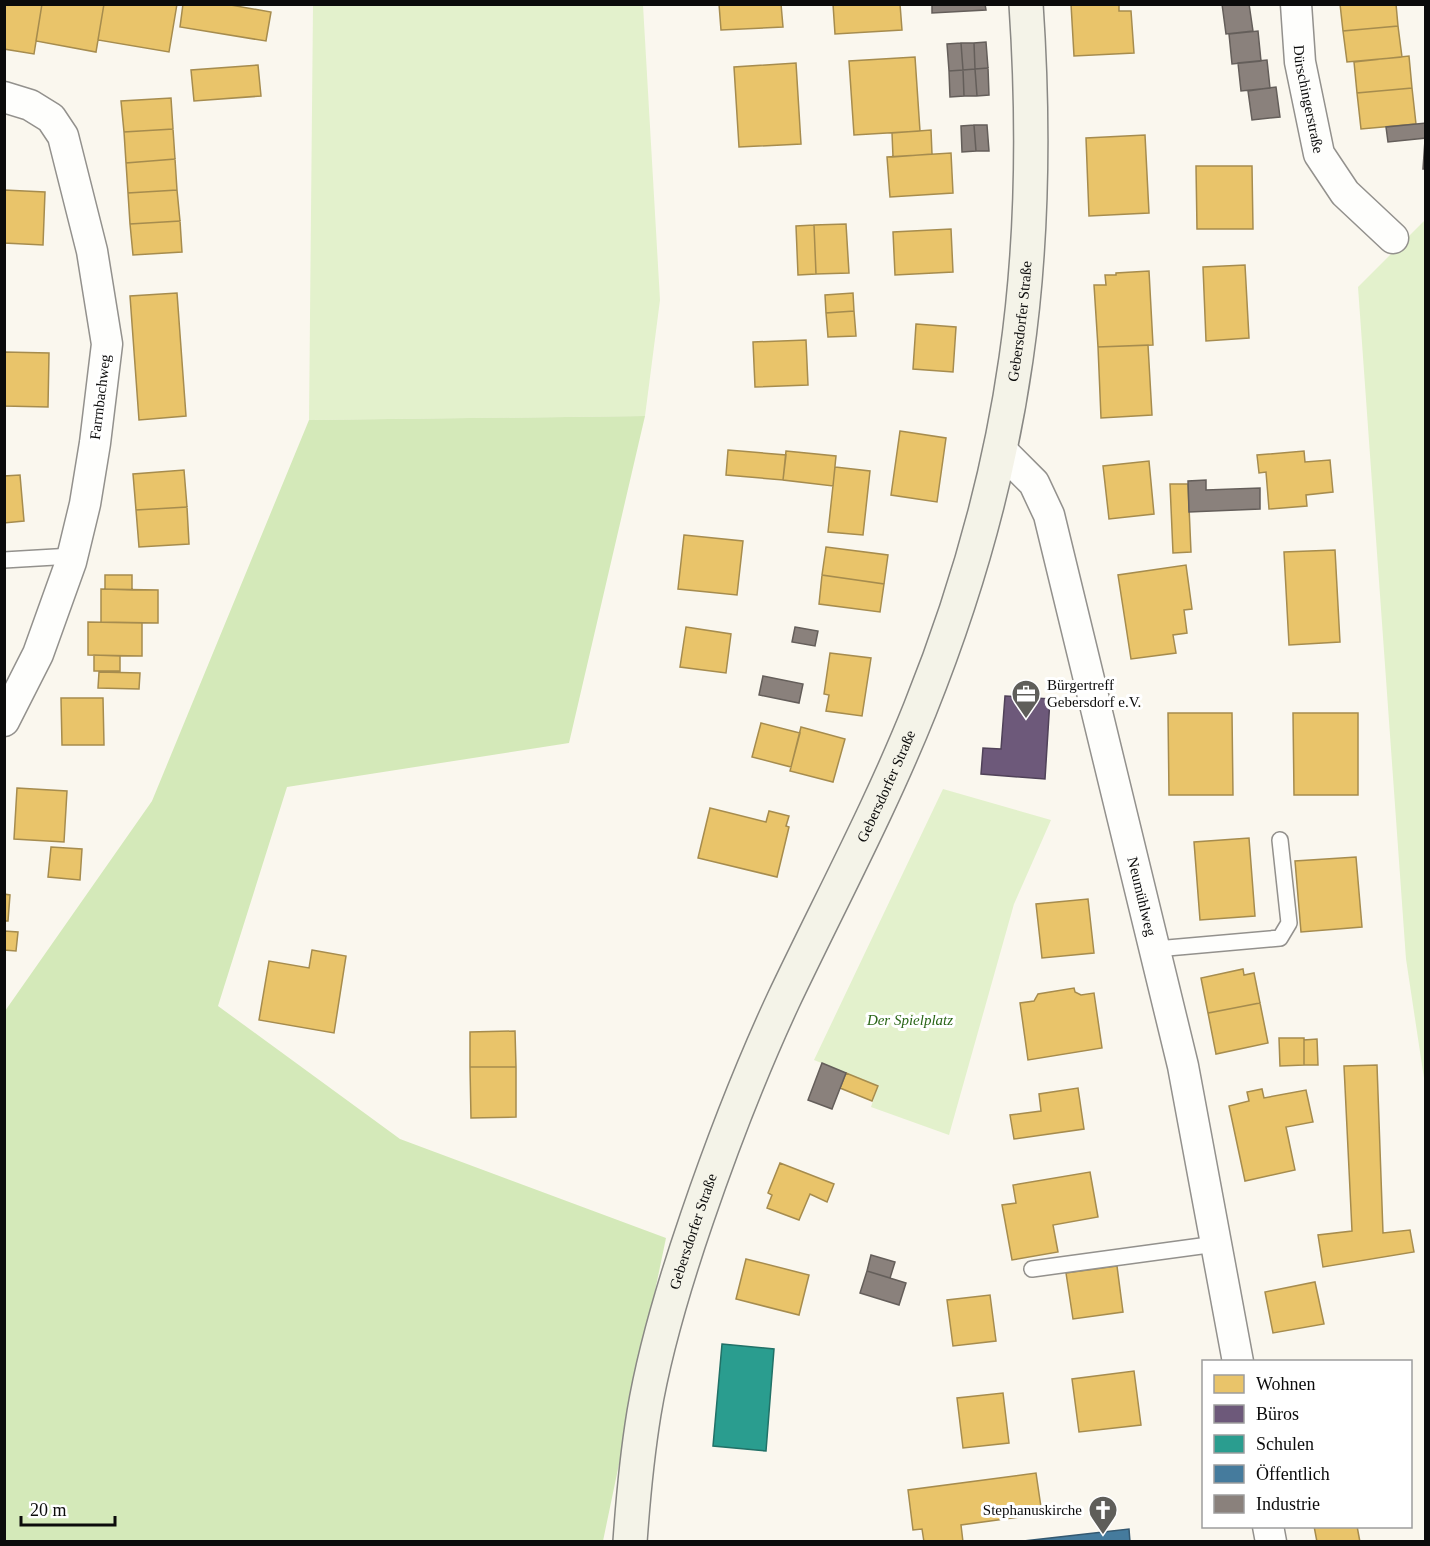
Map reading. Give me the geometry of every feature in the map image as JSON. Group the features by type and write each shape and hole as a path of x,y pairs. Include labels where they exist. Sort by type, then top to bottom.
{"main road":[{"name":"Gebersdorfer Straße","path":"630,1542 644,1412 656,1354 671,1296 715,1166 761,1050 885,793 922,706 971,563 1000,449 1017,355 1029,224 1030,141 1026,4"}],"street":[{"name":"Dürschingerstraße","path":"1296,4 1300,62 1319,154 1345,193 1393,238"},
{"name":"Farrnbachweg","path":"4,97 30,105 51,118 63,136 92,251 107,344 90,474 72,556 39,654 4,721"},
{"name":"Neumühlweg","path":"1000,449 1034,483 1049,515 1183,1066 1238,1360"}],"lane":[{"path":"4,560 72,556"},
{"path":"1156,949 1280,938 1289,922 1280,840"},
{"path":"1032,1269 1216,1244"}],"green space":[{"path":"311,5 643,5 660,300 645,416 309,420 313,6"},
{"path":"1425,220 1425,1085 1406,959 1358,287"},
{"path":"645,416 569,743 287,787 218,1006 400,1139 666,1238 603,1541 5,1542 5,1011 152,801 309,420"},
{"name":"Der Spielplatz","path":"943,789 1051,820 1014,904 949,1135 871,1107 878,1086 814,1060"}],"building: Wohnen":[{"path":"4,4 42,4 34,54 4,49"},
{"path":"42,4 104,4 96,52 36,41"},
{"path":"104,4 177,4 169,52 98,40"},
{"path":"183,4 225,4 271,12 266,41 180,27"},
{"path":"719,4 781,4 783,27 721,30"},
{"path":"833,4 900,4 902,30 835,34"},
{"path":"1071,4 1119,4 1119,11 1131,11 1134,53 1074,56"},
{"path":"1340,4 1396,4 1398,26 1343,31"},
{"path":"1398,26 1402,57 1347,62 1343,31"},
{"path":"1409,56 1412,88 1357,93 1354,62"},
{"path":"915,57 920,131 854,135 849,61"},
{"path":"796,63 801,144 739,147 734,67"},
{"path":"258,65 261,96 194,101 191,70"},
{"path":"1412,88 1416,124 1361,129 1357,93"},
{"path":"171,98 173,129 124,132 121,101"},
{"path":"173,129 175,159 126,163 124,132"},
{"path":"931,130 932,154 893,157 892,133"},
{"path":"1145,135 1149,213 1089,216 1086,138"},
{"path":"951,153 953,193 890,197 887,157"},
{"path":"175,159 177,190 128,193 126,163"},
{"path":"1196,166 1252,166 1253,229 1197,229"},
{"path":"4,190 45,192 43,245 4,243"},
{"path":"177,190 180,221 130,224 128,193"},
{"path":"180,221 182,252 133,255 130,224"},
{"path":"846,224 849,273 816,274 814,225"},
{"path":"814,225 816,274 798,275 796,226"},
{"path":"951,229 953,272 895,275 893,232"},
{"path":"1245,265 1249,338 1206,341 1203,267"},
{"path":"1149,271 1153,345 1098,347 1094,285 1106,285 1105,275"},
{"path":"177,293 186,416 139,420 130,296"},
{"path":"853,293 854,311 826,313 825,295"},
{"path":"854,311 856,336 828,337 826,313"},
{"path":"916,324 956,327 953,372 913,369"},
{"path":"806,340 808,385 755,387 753,342"},
{"path":"1148,345 1152,415 1101,418 1098,347"},
{"path":"4,352 49,353 48,407 4,406"},
{"path":"900,431 946,438 937,502 891,495"},
{"path":"728,450 786,455 783,480 726,475"},
{"path":"786,451 836,456 833,486 783,480"},
{"path":"1304,451 1305,462 1330,460 1333,492 1306,495 1307,506 1269,509 1266,472 1259,473 1257,455"},
{"path":"1149,461 1154,514 1109,519 1103,466"},
{"path":"835,467 870,471 863,535 828,532"},
{"path":"184,470 187,507 136,510 133,474"},
{"path":"20,475 24,521 4,523 4,476"},
{"path":"1170,484 1188,484 1191,552 1173,553"},
{"path":"187,507 189,544 139,547 136,510"},
{"path":"684,535 743,541 737,595 678,589"},
{"path":"826,547 888,555 884,584 822,575"},
{"path":"1335,550 1340,642 1289,645 1284,552"},
{"path":"1186,565 1192,609 1184,610 1187,633 1173,635 1176,653 1131,659 1118,575"},
{"path":"105,575 132,575 132,590 105,589"},
{"path":"822,575 884,584 880,612 819,604"},
{"path":"101,589 158,590 158,623 101,622"},
{"path":"88,622 142,623 142,656 88,655"},
{"path":"686,627 731,634 726,673 680,667"},
{"path":"830,653 871,658 862,716 826,711 829,695 824,694"},
{"path":"94,655 120,656 120,671 94,671"},
{"path":"99,672 140,673 139,689 98,688"},
{"path":"61,698 103,698 104,745 62,745"},
{"path":"1168,713 1232,713 1233,795 1169,795"},
{"path":"1293,713 1358,713 1358,795 1294,795"},
{"path":"761,723 800,733 791,767 752,757"},
{"path":"801,727 845,739 833,782 790,771"},
{"path":"17,788 67,791 64,842 14,839"},
{"path":"710,808 766,822 769,811 789,816 786,826 789,827 777,877 698,858"},
{"path":"1249,838 1255,916 1200,920 1194,842"},
{"path":"51,847 82,849 80,880 48,877"},
{"path":"1356,857 1362,927 1301,932 1295,861"},
{"path":"4,894 10,895 8,921 4,921"},
{"path":"1088,899 1094,953 1042,958 1036,904"},
{"path":"4,931 18,932 16,951 4,950"},
{"path":"312,950 346,956 334,1033 259,1020 269,961 309,968"},
{"path":"1243,969 1244,975 1254,973 1260,1003 1208,1013 1201,978"},
{"path":"1074,988 1075,992 1081,995 1094,993 1102,1048 1028,1060 1020,1003 1034,1001 1038,994"},
{"path":"1260,1003 1268,1043 1216,1054 1208,1013"},
{"path":"515,1031 516,1067 470,1067 470,1032"},
{"path":"1279,1038 1304,1038 1304,1065 1280,1066"},
{"path":"1317,1039 1318,1065 1304,1065 1304,1040"},
{"path":"1377,1065 1383,1233 1410,1230 1414,1252 1323,1267 1318,1235 1352,1231 1344,1066"},
{"path":"470,1067 516,1067 516,1117 471,1118"},
{"path":"846,1073 878,1086 872,1101 840,1088"},
{"path":"1078,1088 1084,1129 1014,1139 1010,1115 1041,1111 1039,1094"},
{"path":"1262,1089 1264,1098 1306,1090 1313,1122 1286,1127 1295,1170 1245,1181 1229,1106 1249,1101 1247,1092"},
{"path":"780,1163 834,1184 827,1202 810,1194 799,1220 767,1208 772,1195 768,1193"},
{"path":"1090,1172 1098,1217 1053,1225 1058,1252 1012,1260 1002,1205 1016,1203 1013,1185"},
{"path":"746,1259 809,1275 799,1315 736,1299"},
{"path":"1117,1266 1123,1312 1073,1319 1066,1273"},
{"path":"1315,1282 1324,1324 1273,1333 1265,1292"},
{"path":"990,1295 996,1341 953,1346 947,1300"},
{"path":"1134,1371 1141,1425 1079,1432 1072,1379"},
{"path":"1003,1393 1009,1443 963,1448 957,1398"},
{"path":"1036,1473 1042,1514 961,1525 963,1542 924,1542 922,1529 913,1530 908,1490"},
{"path":"1314,1528 1357,1528 1360,1542 1317,1542"}],"building: Büros":[{"name":"Bürgertreff Gebersdorf e.V.","path":"1005,696 1050,699 1045,779 981,774 983,748 1001,749"}],"building: Schulen":[{"path":"722,1344 774,1349 766,1451 713,1446"}],"building: Öffentlich":[{"name":"Stephanuskirche","path":"1129,1529 1130,1542 1024,1542 1024,1541"}],"building: Industrie":[{"path":"932,4 985,4 986,10 932,13"},
{"path":"1222,4 1249,4 1253,31 1226,34"},
{"path":"1258,31 1261,61 1232,64 1229,34"},
{"path":"986,42 988,68 975,69 974,43"},
{"path":"961,43 963,70 949,71 947,44"},
{"path":"961,43 974,43 975,69 963,70"},
{"path":"1267,60 1270,88 1241,91 1238,63"},
{"path":"988,68 989,95 977,96 975,69"},
{"path":"975,69 977,96 964,96 963,70"},
{"path":"963,70 964,96 950,97 949,71"},
{"path":"1276,87 1280,117 1252,120 1248,91"},
{"path":"1426,123 1426,138 1388,142 1386,127"},
{"path":"974,125 976,151 962,152 961,126"},
{"path":"974,125 987,125 989,151 976,151"},
{"path":"1425,140 1426,169 1423,169"},
{"path":"1206,480 1206,490 1260,488 1260,509 1189,512 1188,481"},
{"path":"795,627 818,631 815,646 792,642"},
{"path":"763,676 803,684 799,703 759,695"},
{"path":"822,1063 846,1073 832,1109 808,1100"},
{"path":"871,1255 895,1262 890,1278 867,1271"},
{"path":"867,1271 906,1283 899,1305 860,1293"}],"place":[{"name":"Bürgertreff Gebersdorf e.V.","path":"1026,720"},
{"name":"Stephanuskirche","path":"1103,1536"}]}
